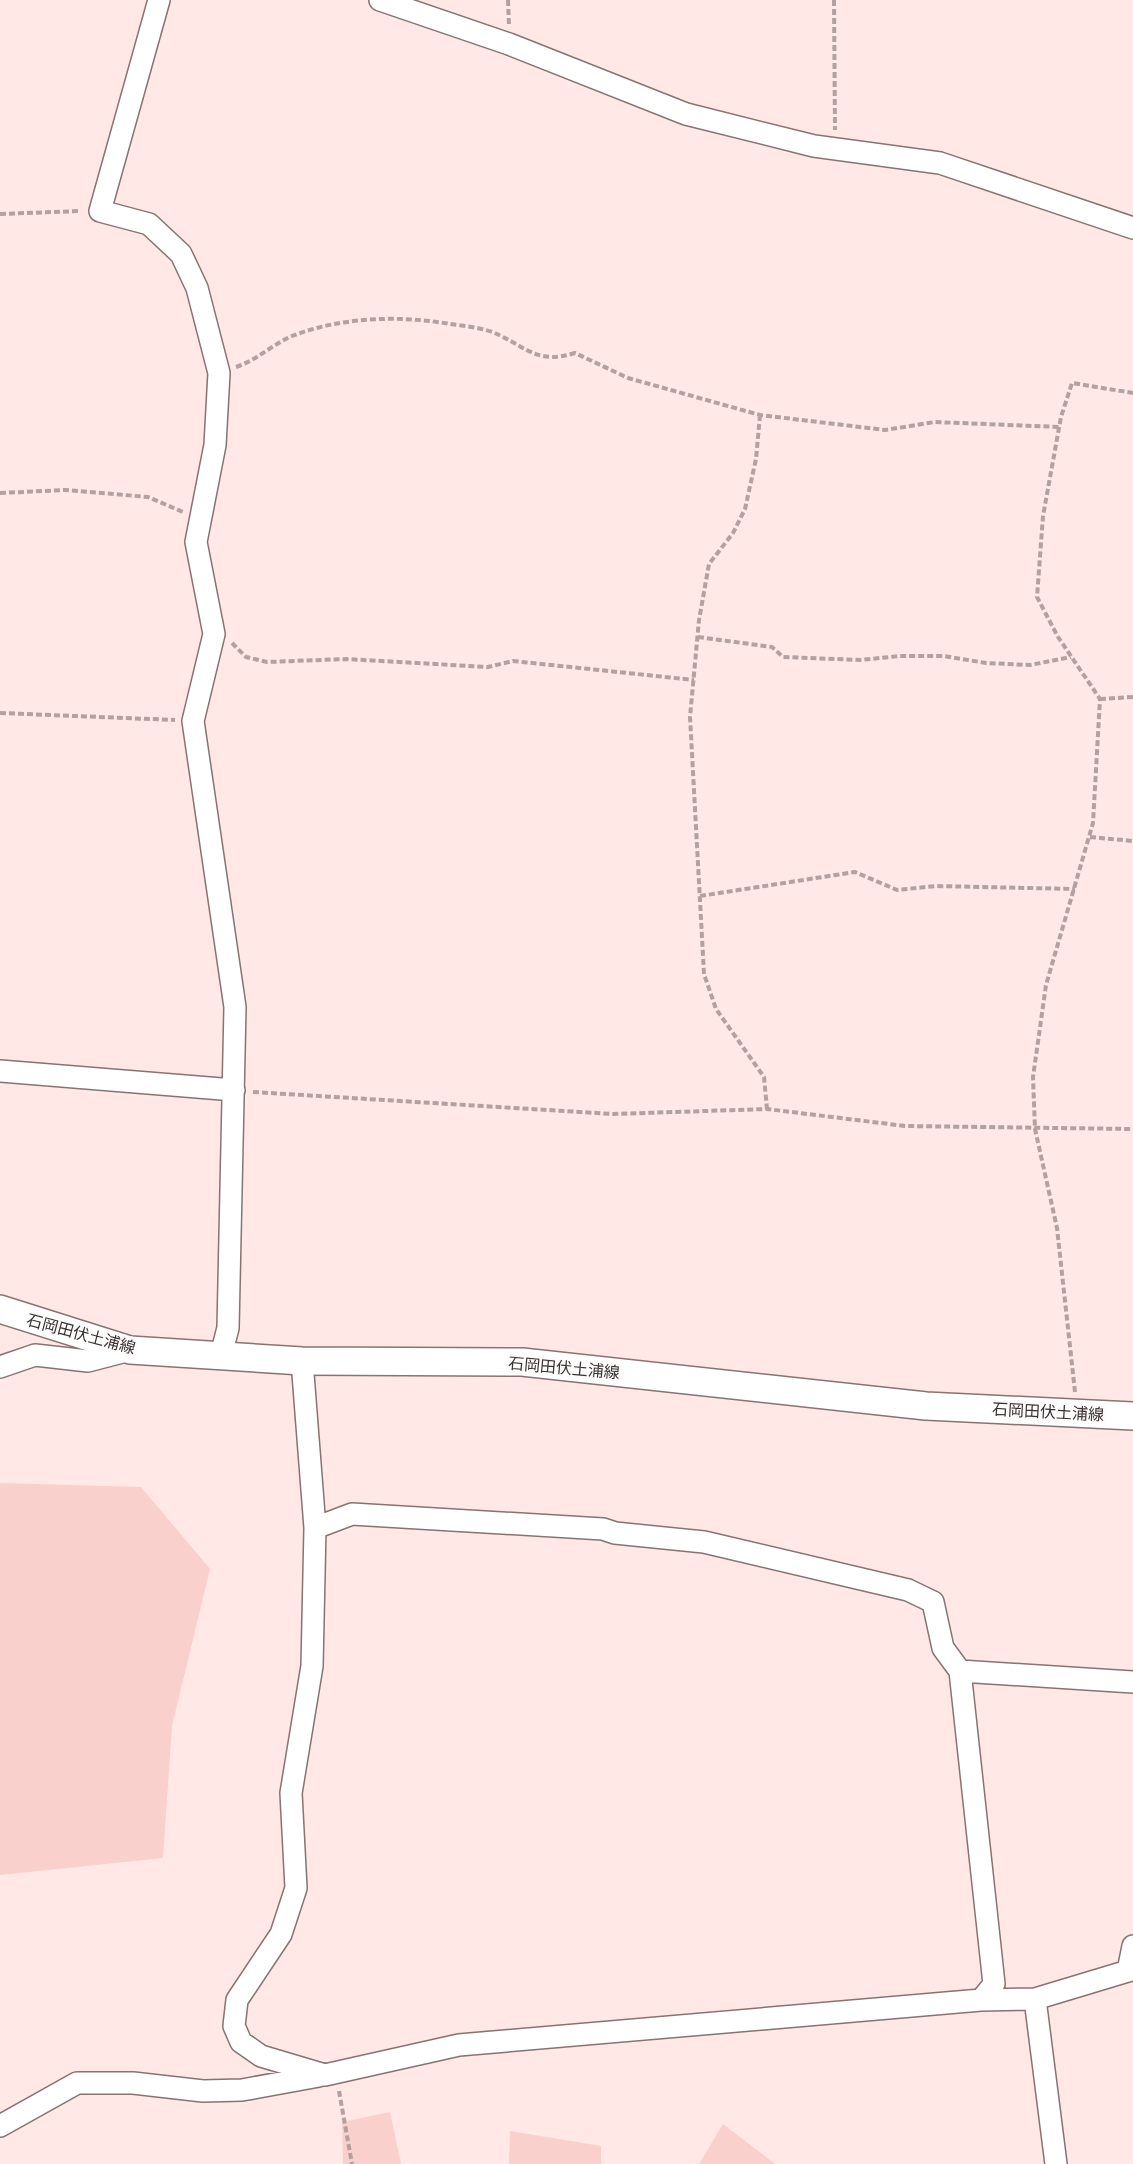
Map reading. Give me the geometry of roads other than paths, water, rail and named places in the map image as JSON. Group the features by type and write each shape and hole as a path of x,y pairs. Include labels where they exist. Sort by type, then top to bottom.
{"main road":[{"name":"石岡田伏土浦線","path":"0,1309 130,1350 303,1360 522,1362 926,1406 1133,1416"}],"street":[{"path":"159,0 100,211 149,224 181,254 197,288 219,373 215,445 196,542 214,634 193,721 235,1006 228,1328 221,1355"},
{"path":"380,0 509,44 686,114 835,148 940,163 1133,228"},
{"path":"0,1071 234,1090"},
{"path":"0,1367 35,1355 88,1361 130,1350"},
{"path":"303,1360 315,1528 312,1666 291,1793 296,1888 281,1934 237,2000 234,2026 241,2042 261,2056 325,2075"},
{"path":"315,1528 352,1514 603,1529 615,1533 715,1545 908,1590 933,1602 942,1648 960,1671 994,1984 981,2001"},
{"path":"960,1671 1133,1682"},
{"path":"0,2126 77,2083 134,2083 202,2091 242,2090 325,2075 459,2045 981,2001 1035,1999 1128,1971 1133,1946"},
{"path":"1035,1999 1056,2164"}]}
